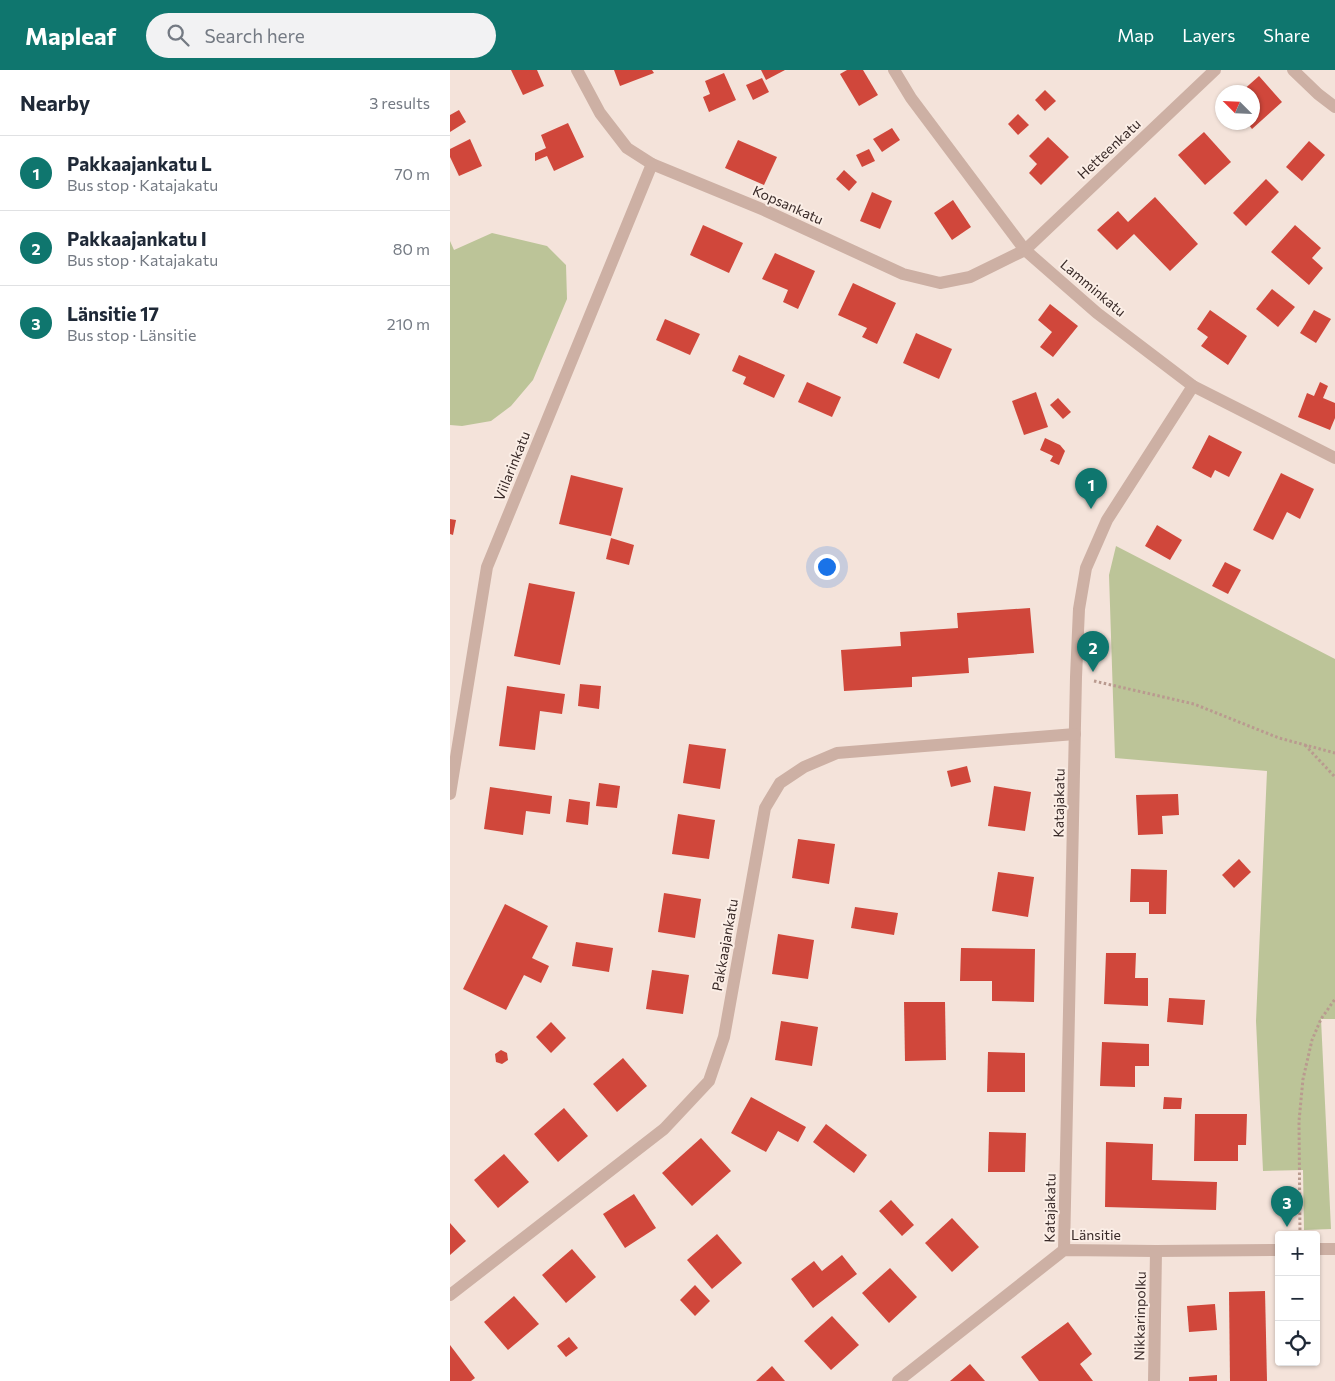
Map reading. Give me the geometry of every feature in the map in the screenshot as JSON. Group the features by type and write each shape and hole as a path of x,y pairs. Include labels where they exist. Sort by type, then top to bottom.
{"street":[{"name":"Kopsankatu","path":"577,70 600,114 627,148 652,164 764,210 903,274 940,283 970,277 1024,250"},
{"name":"Lamminkatu","path":"894,70 911,98 1024,250 1097,312 1193,386 1335,458"},
{"name":"Hetteenkatu","path":"1024,250 1215,70"},
{"path":"1294,70 1318,94 1335,106"},
{"name":"Viilarinkatu","path":"450,794 487,567 652,164"},
{"name":"Katajakatu","path":"1064,1250 1079,609 1086,568 1108,520 1193,386"},
{"name":"Pakkaajankatu","path":"450,1295 664,1129 709,1081 724,1037 765,808 780,783 804,767 837,753 1075,734"},
{"path":"1320,1249 1335,1249"},
{"name":"Länsitie","path":"898,1381 1064,1250 1275,1250"},
{"name":"Nikkarinpolku","path":"1154,1381 1156,1251"}],"path":[{"path":"1076,677 1194,704 1279,738 1335,752"},
{"path":"1305,744 1335,777"},
{"path":"1300,1231 1299,1121 1303,1079 1312,1040 1321,1019 1335,999"}],"green space":[{"path":"492,233 547,246 566,265 567,299 533,380 511,406 491,421 462,426 450,425 450,241 454,250"},
{"path":"1116,546 1335,659 1335,1019 1321,1019 1331,1229 1304,1230 1303,1170 1263,1171 1256,1021 1267,771 1115,758 1109,575"}],"building":[{"path":"511,70 537,70 544,86 523,95"},
{"path":"614,70 652,70 654,73 620,86"},
{"path":"761,70 785,70 766,80"},
{"path":"847,70 863,70 878,95 859,106 840,74"},
{"path":"724,73 736,100 709,112 703,97 710,94 705,81"},
{"path":"1259,76 1282,102 1260,122 1260,85 1249,85"},
{"path":"762,78 769,92 753,100 746,85"},
{"path":"1045,90 1056,101 1045,111 1035,100"},
{"path":"459,110 466,122 450,132 450,115"},
{"path":"1018,114 1029,125 1018,135 1008,124"},
{"path":"568,123 584,157 554,171 547,156 535,161 535,153 546,148 541,135"},
{"path":"892,128 900,140 882,152 873,139"},
{"path":"1204,132 1231,162 1205,185 1178,155"},
{"path":"1048,137 1069,157 1041,185 1029,173 1037,164 1029,156"},
{"path":"470,139 482,166 459,176 450,157 450,149"},
{"path":"738,140 777,157 764,185 725,168"},
{"path":"1309,141 1325,155 1302,181 1286,167"},
{"path":"869,149 875,161 862,167 856,155"},
{"path":"844,170 857,182 849,191 836,179"},
{"path":"1266,179 1279,192 1246,226 1233,213"},
{"path":"872,192 892,201 880,229 860,221"},
{"path":"1155,197 1198,244 1170,271 1134,234 1117,250 1097,230 1118,211 1128,222"},
{"path":"953,200 971,227 952,240 934,213"},
{"path":"703,225 743,243 729,273 690,255"},
{"path":"1295,225 1321,248 1312,258 1323,268 1309,285 1271,252"},
{"path":"775,253 815,271 798,309 783,302 788,290 762,279"},
{"path":"853,283 896,303 877,344 862,337 867,328 838,315"},
{"path":"1272,289 1295,307 1278,327 1256,309"},
{"path":"1050,304 1078,326 1053,357 1040,347 1052,332 1038,320"},
{"path":"1210,310 1247,336 1228,365 1201,346 1208,337 1197,329"},
{"path":"1314,310 1331,319 1316,343 1300,333"},
{"path":"665,319 700,334 690,355 656,340"},
{"path":"916,333 952,349 939,379 903,363"},
{"path":"739,355 785,375 774,398 743,384 746,377 732,371"},
{"path":"807,382 841,397 832,417 798,402"},
{"path":"1320,382 1328,386 1323,398 1335,403 1335,418 1330,430 1298,417 1307,393 1314,396"},
{"path":"1036,392 1048,427 1024,435 1012,401"},
{"path":"1058,398 1071,412 1063,419 1050,405"},
{"path":"1209,435 1242,452 1229,477 1215,470 1211,478 1192,468"},
{"path":"1045,438 1060,445 1065,451 1059,465 1050,461 1053,456 1040,450"},
{"path":"1281,473 1314,489 1300,519 1287,512 1273,540 1253,530"},
{"path":"571,475 623,488 611,536 559,524"},
{"path":"450,519 456,520 453,535 450,534"},
{"path":"1157,525 1182,540 1170,560 1145,546"},
{"path":"611,538 634,545 629,565 606,559"},
{"path":"1225,562 1241,570 1228,594 1212,586"},
{"path":"529,583 575,592 560,665 514,656"},
{"path":"1030,608 1034,653 968,658 969,673 912,677 912,687 844,691 841,650 901,646 900,632 958,628 957,613"},
{"path":"580,684 601,686 599,709 578,706"},
{"path":"507,686 565,694 562,714 540,711 535,750 499,746"},
{"path":"689,744 726,749 720,789 683,783"},
{"path":"967,766 971,782 951,787 947,771"},
{"path":"599,783 620,786 617,808 596,806"},
{"path":"994,786 1031,792 1025,831 988,826"},
{"path":"490,787 552,796 550,814 526,811 523,835 484,829"},
{"path":"1178,794 1179,815 1162,816 1163,834 1138,835 1136,795"},
{"path":"569,799 590,802 588,825 566,822"},
{"path":"678,814 715,820 709,859 672,854"},
{"path":"798,839 835,844 829,884 792,878"},
{"path":"1239,859 1251,872 1234,888 1222,875"},
{"path":"1131,869 1167,870 1166,914 1149,914 1149,902 1130,902"},
{"path":"998,872 1034,877 1028,917 992,911"},
{"path":"664,893 701,899 695,938 658,932"},
{"path":"505,904 548,926 532,958 549,966 541,983 524,975 506,1010 463,989"},
{"path":"855,907 898,913 894,935 851,928"},
{"path":"778,934 814,940 808,979 772,974"},
{"path":"576,942 613,948 609,972 572,966"},
{"path":"961,948 1035,949 1034,1002 992,1001 992,981 960,981"},
{"path":"1106,953 1136,953 1135,978 1148,978 1148,1006 1104,1004"},
{"path":"652,970 689,975 683,1014 646,1009"},
{"path":"1169,998 1205,1000 1203,1025 1167,1022"},
{"path":"904,1002 945,1002 946,1060 905,1061"},
{"path":"781,1021 818,1027 812,1066 775,1060"},
{"path":"551,1022 566,1038 551,1053 536,1037"},
{"path":"1102,1042 1149,1044 1149,1066 1135,1066 1135,1087 1100,1086"},
{"path":"501,1050 507,1053 508,1060 502,1064 496,1062 495,1054"},
{"path":"988,1052 1025,1053 1025,1092 987,1092"},
{"path":"623,1058 647,1086 617,1112 593,1084"},
{"path":"751,1097 806,1127 798,1142 778,1131 766,1152 731,1133"},
{"path":"1164,1097 1182,1098 1181,1109 1163,1109"},
{"path":"564,1108 588,1136 558,1162 534,1134"},
{"path":"1195,1114 1247,1114 1246,1145 1238,1145 1238,1161 1194,1161"},
{"path":"826,1124 867,1155 854,1173 813,1142"},
{"path":"989,1132 1026,1133 1025,1172 988,1172"},
{"path":"701,1138 731,1171 692,1206 662,1173"},
{"path":"1106,1142 1153,1144 1152,1180 1217,1182 1216,1210 1105,1207"},
{"path":"504,1154 529,1182 498,1208 474,1180"},
{"path":"634,1194 656,1228 625,1248 603,1214"},
{"path":"891,1200 914,1225 902,1236 879,1211"},
{"path":"952,1218 979,1247 952,1272 925,1243"},
{"path":"450,1223 466,1241 450,1255"},
{"path":"717,1234 742,1263 712,1289 687,1260"},
{"path":"572,1249 596,1277 566,1303 542,1275"},
{"path":"842,1255 857,1274 813,1308 791,1279 814,1261 822,1271"},
{"path":"890,1268 917,1297 889,1323 862,1293"},
{"path":"695,1285 710,1301 695,1316 680,1300"},
{"path":"1265,1291 1267,1381 1230,1381 1229,1292"},
{"path":"514,1296 539,1324 508,1350 484,1322"},
{"path":"1215,1304 1217,1330 1189,1332 1187,1306"},
{"path":"832,1316 859,1345 831,1370 804,1341"},
{"path":"1068,1322 1092,1354 1080,1364 1093,1381 1039,1381 1021,1357"},
{"path":"569,1337 578,1348 566,1357 557,1346"},
{"path":"450,1345 475,1378 471,1381 450,1381"},
{"path":"970,1364 985,1381 950,1381"},
{"path":"772,1366 785,1381 756,1381"},
{"path":"1217,1375 1217,1381 1189,1381 1189,1377"}],"place":[{"name":"Pakkaajankatu L","path":"1091,509"},
{"name":"Pakkaajankatu I","path":"1093,672"},
{"name":"Länsitie 17","path":"1287,1227"}]}
